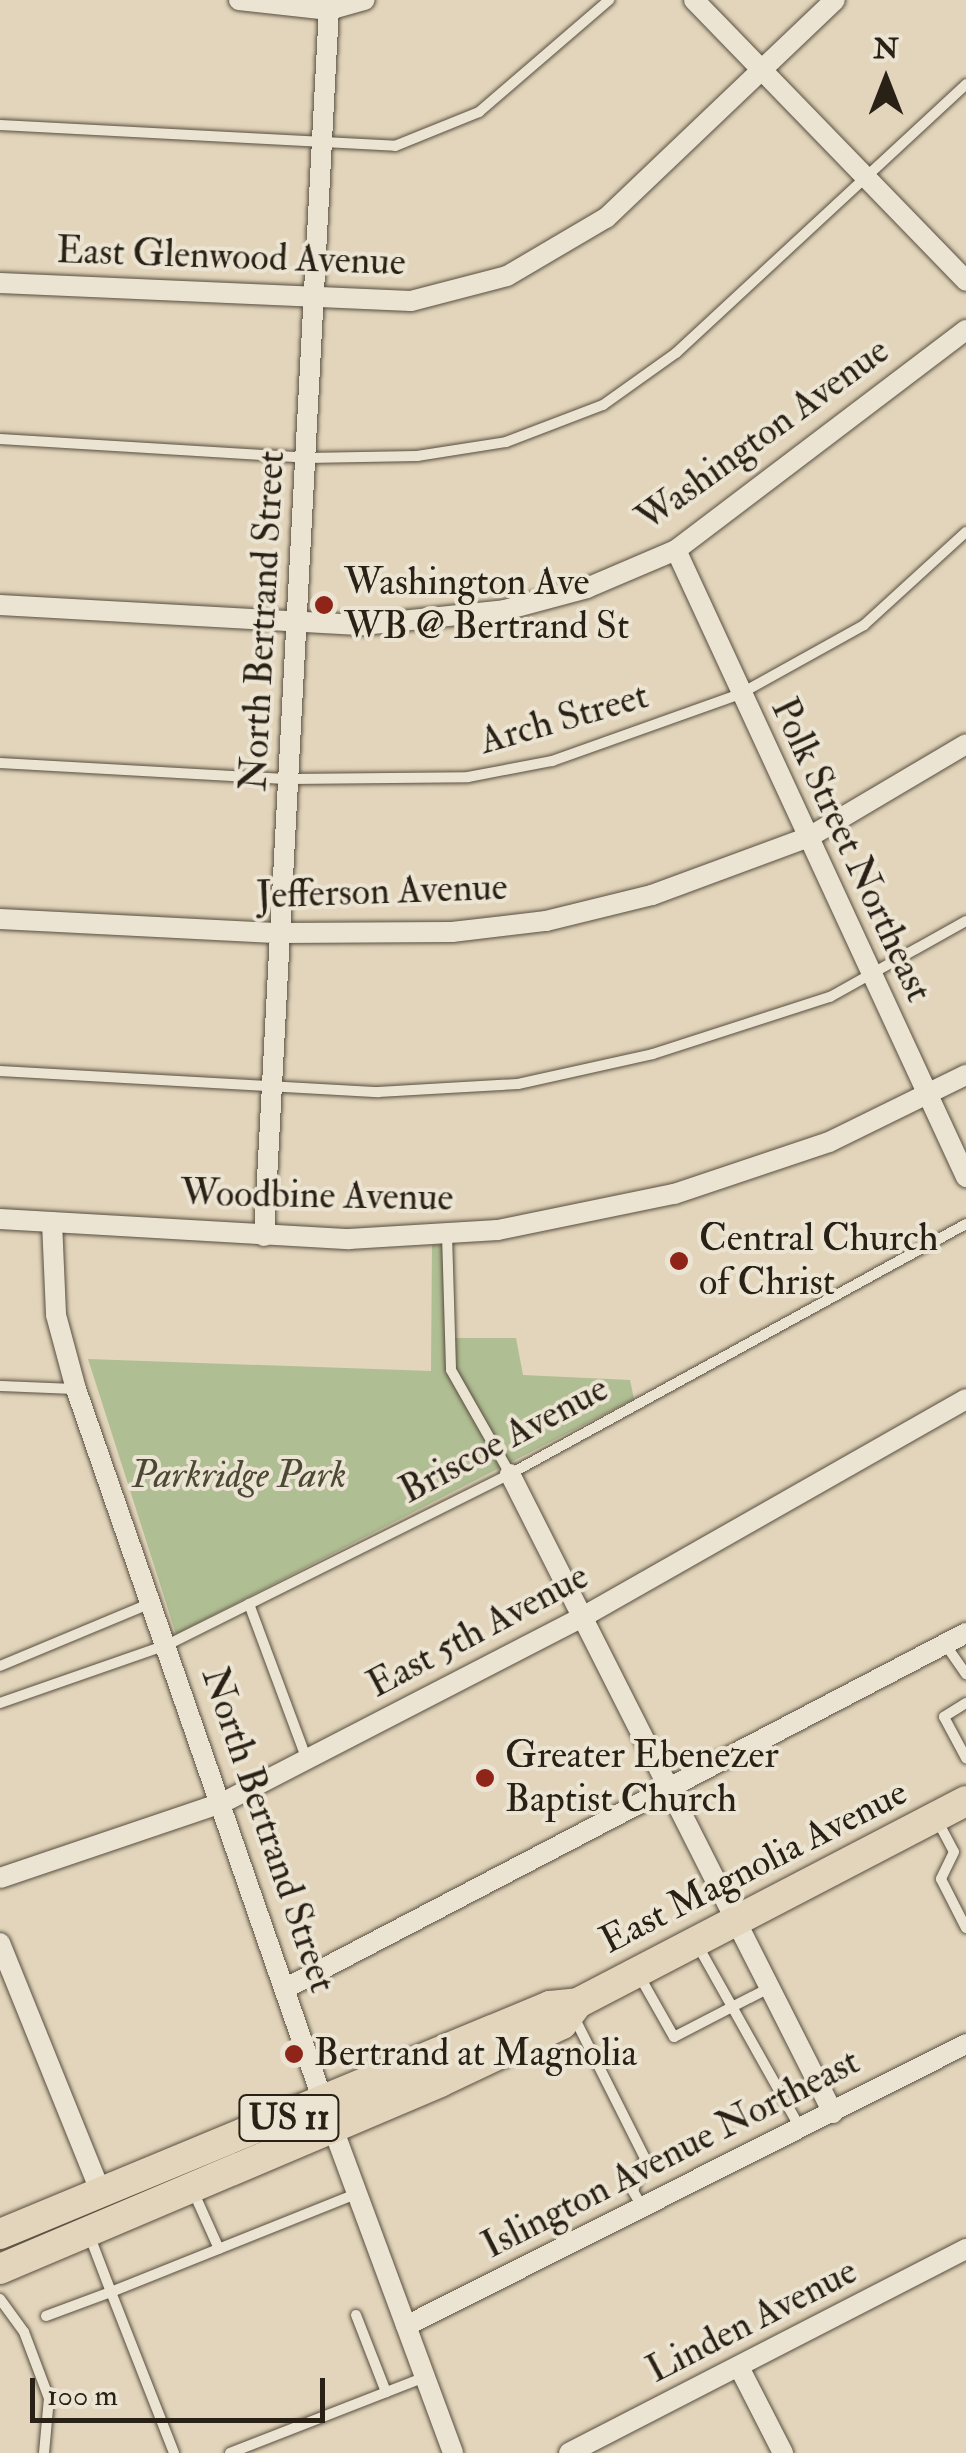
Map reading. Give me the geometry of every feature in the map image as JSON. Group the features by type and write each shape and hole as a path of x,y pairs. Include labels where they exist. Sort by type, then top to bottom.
{"main road":[{"name":"East Magnolia Avenue","path":"0,2268 192,2187 550,2006 575,2008 695,1941 966,1801"},
{"name":"East Magnolia Avenue","path":"0,2234 101,2193 329,2117"}],"street":[{"path":"240,0 328,10 365,0"},
{"path":"694,0 966,281"},
{"name":"East Glenwood Avenue","path":"0,284 316,302 410,301 506,276 606,218 834,0"},
{"name":"North Bertrand Street","path":"264,1236 316,302 328,10"},
{"name":"Washington Avenue","path":"0,605 297,622 431,622 505,610 587,588 676,550 966,330"},
{"name":"Polk Street Northeast","path":"676,550 966,1177"},
{"name":"Jefferson Avenue","path":"0,919 280,933 452,932 546,921 652,895 809,837 966,744"},
{"name":"Woodbine Avenue","path":"0,1219 264,1236 447,1234 674,1194 828,1142 966,1075"},
{"name":"North Bertrand Street","path":"52,1222 56,1315 76,1389 329,2117 453,2453"},
{"name":"East 5th Avenue","path":"0,1878 222,1803 579,1619 966,1399"},
{"path":"510,1474 579,1619 833,2113"},
{"path":"286,1988 966,1632"},
{"path":"0,1943 101,2193"},
{"name":"Islington Avenue Northeast","path":"406,2326 966,2044"},
{"name":"Linden Avenue","path":"569,2453 966,2250"},
{"path":"739,2367 783,2453"}],"lane":[{"path":"0,125 323,146 395,146 452,128 510,90 609,0"},
{"path":"0,439 307,458 417,456 506,442 604,405 676,353 868,180 966,84"},
{"name":"Arch Street","path":"0,763 290,779 468,777 552,761 740,694 864,625 966,532"},
{"path":"0,1071 270,1088 454,1090 574,1074 732,1030 870,976 966,921"},
{"name":"Briscoe Avenue","path":"0,1703 166,1645 249,1604 510,1474 966,1224"},
{"path":"447,1234 451,1370 510,1474"},
{"path":"0,1386 76,1389"},
{"path":"0,1666 152,1603"},
{"path":"249,1604 306,1760"},
{"path":"945,1644 966,1674"},
{"path":"966,1703 944,1717 966,1758"},
{"path":"936,1817 954,1852 940,1878 966,1928"},
{"path":"695,1941 801,2129"},
{"path":"638,1972 674,2037 770,1987"},
{"path":"575,2008 645,2158 633,2190 642,2208"},
{"path":"192,2187 219,2249"},
{"path":"46,2316 357,2194"},
{"path":"87,2232 174,2453"},
{"path":"0,2298 24,2332 50,2398 44,2453"},
{"path":"356,2315 386,2392"},
{"path":"230,2453 425,2377"}],"green space":[{"name":"Parkridge Park","path":"453,1244 455,1338 516,1338 523,1375 630,1380 634,1399 176,1634 88,1359 431,1371 432,1245"}],"place":[{"name":"Washington Ave WB @ Bertrand St","path":"324,605"},
{"name":"Central Church of Christ","path":"679,1261"},
{"name":"Greater Ebenezer Baptist Church","path":"485,1778"},
{"name":"Bertrand at Magnolia","path":"294,2054"}]}
